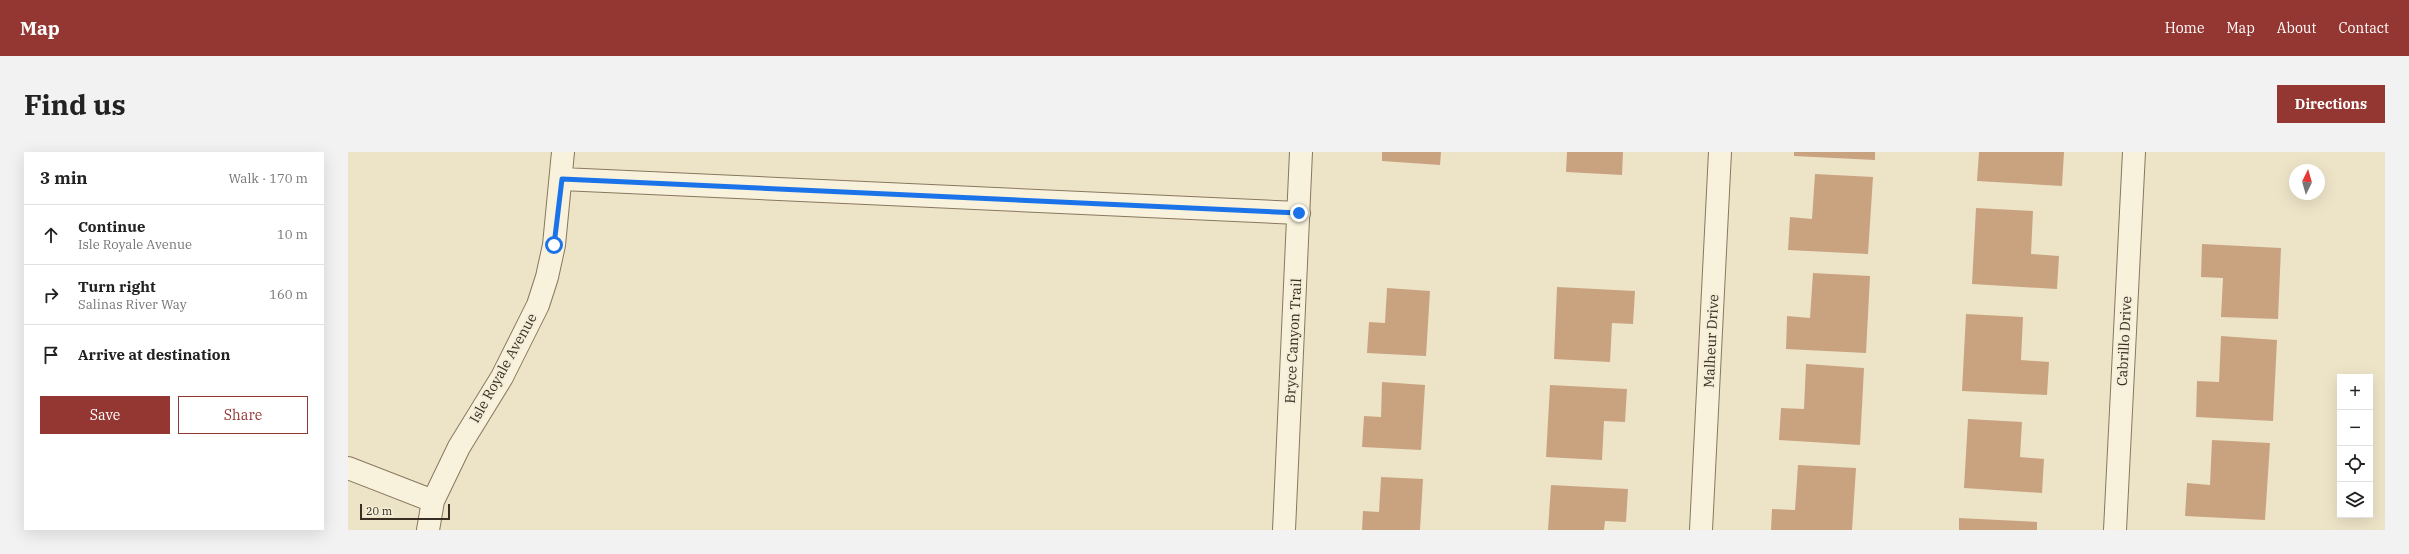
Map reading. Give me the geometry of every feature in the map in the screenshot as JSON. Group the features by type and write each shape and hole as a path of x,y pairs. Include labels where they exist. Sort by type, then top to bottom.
{"street":[{"name":"Isle Royale Avenue","path":"428,530 433,501 459,447 502,377 538,305 548,277 554,245 562,179 563,152"},
{"name":"Bryce Canyon Trail","path":"1284,530 1301,152"},
{"name":"Malheur Drive","path":"1701,530 1720,152"},
{"name":"Cabrillo Drive","path":"2115,530 2134,152"},
{"path":"562,179 1299,213"},
{"path":"348,468 433,501"}],"building":[{"path":"1382,152 1441,152 1440,165 1382,161"},
{"path":"1567,152 1623,152 1622,175 1566,172"},
{"path":"1794,152 1875,152 1875,160 1794,156"},
{"path":"1979,152 2064,152 2062,186 1977,181"},
{"path":"1815,174 1873,177 1868,254 1788,250 1790,217 1812,219"},
{"path":"1976,208 2033,211 2031,254 2059,256 2057,289 1972,284"},
{"path":"2202,244 2281,248 2278,319 2221,317 2223,278 2201,277"},
{"path":"1813,273 1870,276 1866,353 1786,349 1787,316 1810,318"},
{"path":"1557,287 1635,291 1633,324 1612,323 1610,362 1554,359"},
{"path":"1387,288 1430,291 1426,356 1367,353 1369,322 1385,323"},
{"path":"1966,314 2023,317 2021,360 2049,362 2047,395 1962,391"},
{"path":"2221,336 2277,340 2273,421 2196,417 2197,381 2219,382"},
{"path":"1806,364 1864,368 1860,445 1779,440 1781,408 1804,409"},
{"path":"1382,382 1425,385 1421,450 1362,447 1364,416 1381,417"},
{"path":"1550,385 1627,389 1625,422 1604,421 1602,460 1546,457"},
{"path":"1968,419 2022,422 2020,457 2044,459 2042,493 1964,488"},
{"path":"2212,440 2270,443 2265,520 2185,516 2187,483 2210,485"},
{"path":"1798,465 1856,468 1852,530 1771,530 1772,509 1795,510"},
{"path":"1381,477 1423,479 1420,530 1362,530 1363,511 1379,512"},
{"path":"1551,485 1628,489 1626,522 1605,521 1604,530 1548,530"},
{"path":"1959,518 2037,522 2037,530 1959,530"}],"route":[{"path":"554,245 562,179 1299,213"}]}
